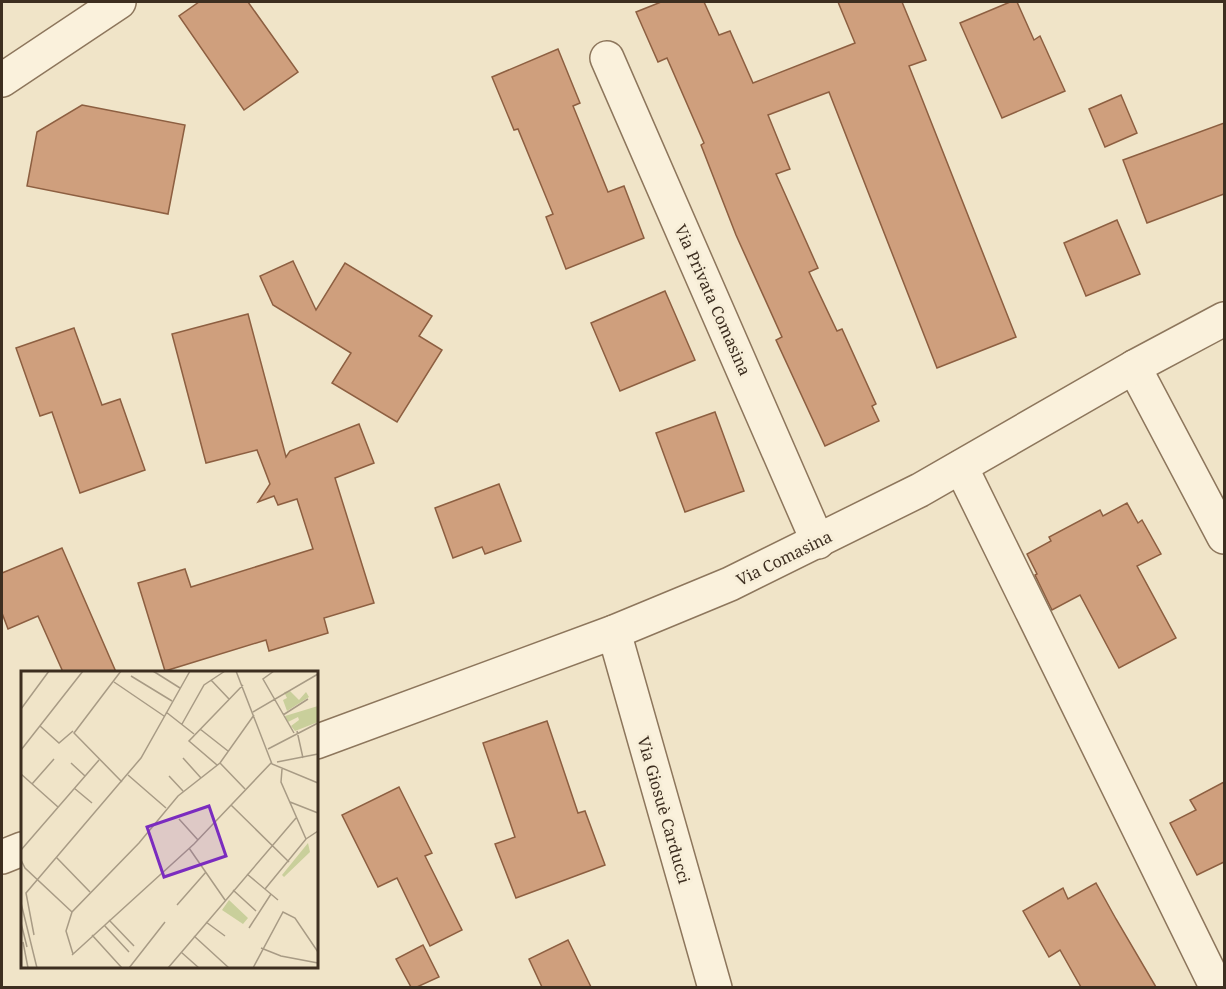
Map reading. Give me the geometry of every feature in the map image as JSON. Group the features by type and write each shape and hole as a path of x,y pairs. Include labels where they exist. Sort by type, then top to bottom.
{"street":[{"path":"2,80 119,2"},
{"name":"Via Privata Comasina","path":"607,58 818,542"},
{"name":"Via Comasina","path":"318,741 614,632 730,585 921,490 1134,367 1224,319"},
{"path":"1134,367 1224,537"},
{"path":"961,466 1217,987"},
{"name":"Via Giosuè Carducci","path":"614,632 715,987"},
{"path":"2,857 21,849"}],"building":[{"path":"199,2 248,2 298,72 244,110 179,16"},
{"path":"661,2 704,2 719,35 730,31 753,83 855,43 838,2 902,2 926,60 909,66 1016,337 937,368 829,92 768,115 790,169 776,174 818,268 809,272 837,331 842,329 876,404 872,406 879,421 825,446 776,340 782,337 736,235 701,145 704,143 667,58 658,62 636,12"},
{"path":"1010,2 1017,2 1034,40 1040,36 1065,91 1002,118 960,23"},
{"path":"558,49 580,103 573,106 608,192 624,186 644,238 566,269 546,217 553,214 518,129 514,130 492,77"},
{"path":"1121,95 1137,133 1105,147 1089,109"},
{"path":"82,105 185,125 168,214 27,186 37,132"},
{"path":"1224,123 1224,194 1147,223 1123,160"},
{"path":"1117,220 1140,274 1086,296 1064,243"},
{"path":"293,261 316,310 345,263 432,316 419,336 442,350 397,422 332,383 351,353 273,305 260,276"},
{"path":"665,291 695,360 620,391 591,323"},
{"path":"248,314 286,457 290,451 359,424 374,463 335,478 374,603 324,618 328,633 269,651 266,640 165,671 138,583 185,569 191,587 313,549 297,499 278,505 274,496 258,502 270,484 257,450 206,463 172,334"},
{"path":"74,328 102,405 120,399 145,470 80,493 52,412 40,416 16,348"},
{"path":"715,412 744,491 685,512 656,433"},
{"path":"499,484 521,541 485,554 482,547 453,558 435,508"},
{"path":"1127,503 1138,523 1142,520 1161,554 1137,566 1176,638 1119,668 1080,595 1052,610 1027,554 1051,541 1049,537 1100,510 1103,516"},
{"path":"62,548 116,671 63,671 38,616 8,629 2,613 2,573"},
{"path":"547,721 578,813 585,811 605,865 516,898 495,844 515,837 483,743"},
{"path":"1224,782 1224,862 1197,875 1170,823 1196,810 1190,800"},
{"path":"399,787 432,853 425,856 462,930 430,946 397,878 378,887 342,815"},
{"path":"1096,883 1156,987 1081,987 1060,950 1049,957 1023,911 1063,888 1068,899"},
{"path":"568,940 591,987 542,987 529,959"},
{"path":"423,945 439,977 417,987 411,987 396,959"}]}
